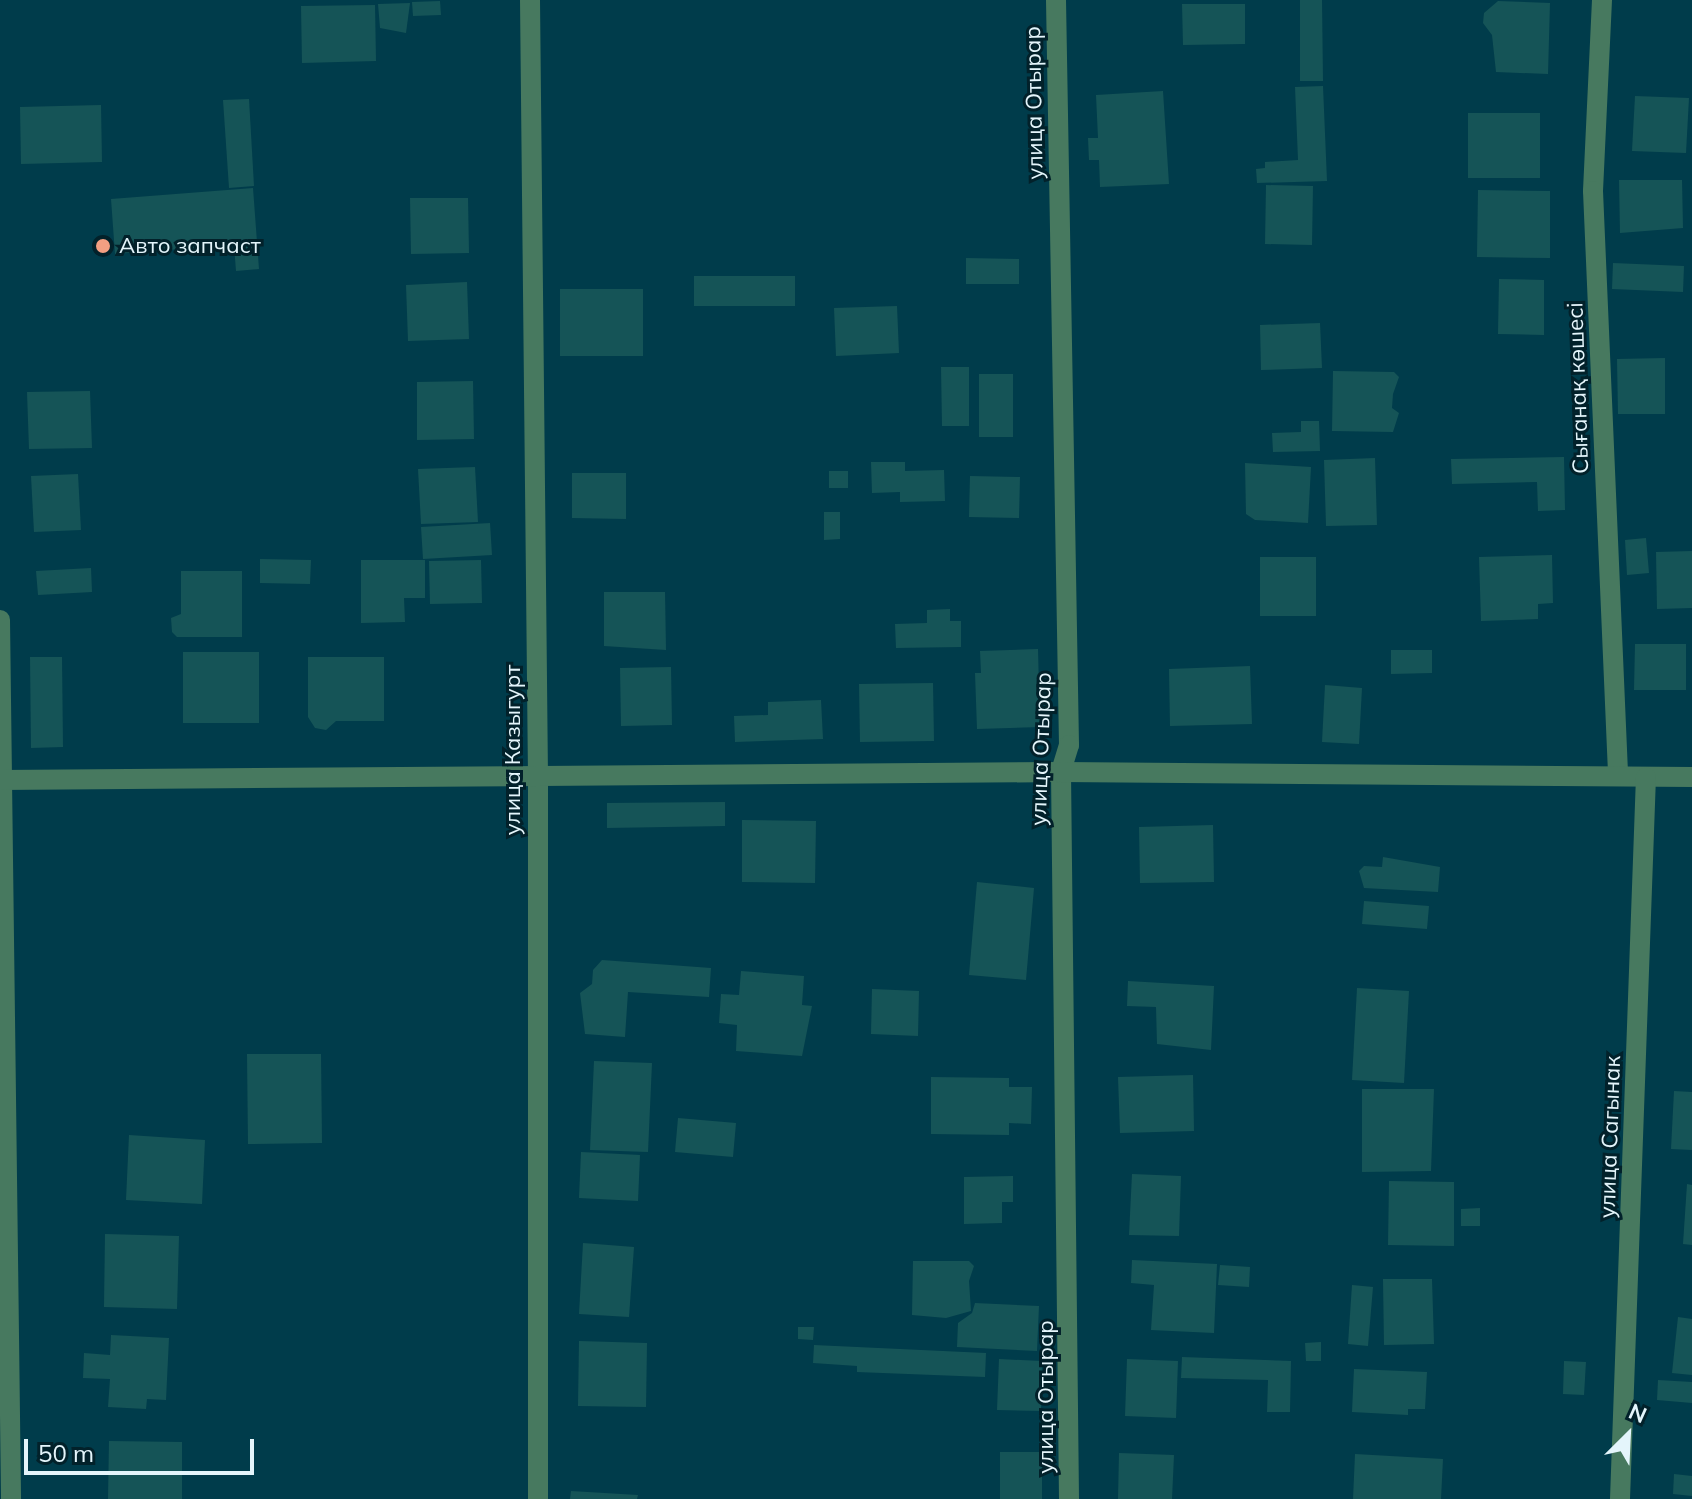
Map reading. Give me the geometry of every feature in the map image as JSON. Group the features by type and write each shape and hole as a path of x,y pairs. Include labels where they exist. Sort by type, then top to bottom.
{"street":[{"name":"улица Казыгурт","path":"530,0 538,776 538,1499"},
{"name":"улица Отырар","path":"1056,0 1069,745 1061,772 1070,1265 1069,1499"},
{"name":"Сығанақ көшесі","path":"1602,0 1593,191 1618,773"},
{"path":"0,620 11,1499"},
{"path":"2,780 1061,772 1618,773 1646,777 1692,777"},
{"name":"улица Сагынак","path":"1620,1499 1646,777"}],"building":[{"path":"1300,0 1322,0 1323,81 1300,81"},
{"path":"440,1 441,15 413,16 412,2"},
{"path":"1498,1 1550,3 1548,74 1496,72 1492,35 1483,23 1484,13"},
{"path":"410,3 406,33 380,28 378,4"},
{"path":"1182,4 1245,4 1245,44 1183,45"},
{"path":"375,5 376,61 302,63 301,6"},
{"path":"1323,86 1327,181 1257,183 1256,169 1265,168 1265,162 1298,160 1295,87"},
{"path":"1163,91 1169,184 1100,187 1099,160 1089,160 1088,138 1098,138 1096,95"},
{"path":"1635,96 1689,98 1686,153 1632,151"},
{"path":"249,99 254,186 229,188 223,100"},
{"path":"101,105 102,162 21,164 20,107"},
{"path":"1468,113 1540,113 1540,178 1468,178"},
{"path":"1619,180 1682,180 1683,228 1620,233"},
{"path":"1266,185 1313,186 1312,245 1265,244"},
{"path":"253,188 259,269 236,271 234,245 115,254 111,199"},
{"path":"1478,190 1550,191 1550,258 1477,257"},
{"path":"410,198 468,198 469,253 411,254"},
{"path":"966,258 1019,259 1019,284 966,284"},
{"path":"1613,263 1684,266 1683,292 1612,289"},
{"path":"694,276 795,276 795,306 694,306"},
{"path":"1499,279 1544,280 1544,335 1498,334"},
{"path":"467,282 469,339 408,341 406,285"},
{"path":"560,289 643,289 643,356 560,356"},
{"path":"897,306 899,353 836,356 834,308"},
{"path":"1320,323 1322,368 1261,370 1260,325"},
{"path":"1665,358 1665,414 1618,414 1617,359"},
{"path":"941,367 969,367 969,426 942,426"},
{"path":"1333,371 1394,372 1399,377 1393,394 1392,408 1399,413 1393,432 1332,431"},
{"path":"979,374 1013,374 1013,437 979,437"},
{"path":"473,381 474,439 417,440 417,382"},
{"path":"90,391 92,448 29,449 27,392"},
{"path":"1301,421 1319,421 1320,451 1273,452 1272,433 1301,432"},
{"path":"1564,457 1565,510 1538,511 1537,482 1452,484 1451,459"},
{"path":"1375,458 1377,525 1326,526 1324,460"},
{"path":"871,462 905,462 905,471 944,470 945,501 900,502 900,492 872,493"},
{"path":"1245,463 1311,467 1308,523 1255,520 1246,514"},
{"path":"475,467 478,522 421,524 418,469"},
{"path":"829,471 848,471 848,488 829,488"},
{"path":"572,473 626,473 626,519 572,518"},
{"path":"78,474 81,530 34,532 31,476"},
{"path":"970,476 1020,477 1019,518 969,517"},
{"path":"824,512 840,512 840,539 824,540"},
{"path":"490,523 492,555 423,559 421,527"},
{"path":"1646,538 1649,573 1627,575 1625,540"},
{"path":"1692,551 1692,608 1657,609 1656,552"},
{"path":"1552,555 1553,603 1538,604 1538,619 1481,621 1479,557"},
{"path":"1260,557 1316,557 1316,616 1260,616"},
{"path":"260,559 311,560 310,584 260,583"},
{"path":"361,560 425,560 425,598 404,598 405,622 361,623"},
{"path":"481,560 482,603 430,604 429,561"},
{"path":"91,568 92,592 38,595 36,571"},
{"path":"181,571 242,571 242,637 177,637 172,632 171,618 181,614"},
{"path":"604,592 665,592 666,650 604,646"},
{"path":"950,609 950,621 961,621 961,647 896,648 895,624 927,623 927,610"},
{"path":"1635,644 1686,644 1686,690 1634,690"},
{"path":"1038,649 1040,727 977,729 975,673 981,673 980,651"},
{"path":"1391,650 1432,650 1432,673 1391,674"},
{"path":"183,652 259,652 259,723 183,723"},
{"path":"30,657 62,657 63,747 31,748"},
{"path":"308,657 384,657 384,721 336,721 326,730 315,728 308,717"},
{"path":"1250,666 1252,724 1170,726 1169,669"},
{"path":"671,667 672,725 621,726 620,668"},
{"path":"933,683 934,741 860,742 859,684"},
{"path":"1325,685 1362,688 1359,744 1322,742"},
{"path":"821,700 823,739 735,742 734,716 768,715 768,702"},
{"path":"725,802 725,826 607,828 607,803"},
{"path":"742,820 816,821 815,883 742,882"},
{"path":"1213,825 1214,882 1140,883 1139,827"},
{"path":"1383,857 1440,867 1438,892 1364,888 1359,871 1364,866 1382,867"},
{"path":"977,882 1034,888 1026,980 969,975"},
{"path":"1364,901 1429,906 1427,929 1362,924"},
{"path":"602,960 711,968 709,997 628,992 625,1037 585,1034 580,993 592,984 593,970"},
{"path":"741,971 804,976 802,1005 812,1006 802,1056 736,1051 737,1025 719,1023 721,994 739,995"},
{"path":"1128,981 1214,986 1211,1050 1157,1044 1156,1007 1127,1006"},
{"path":"1357,988 1409,991 1404,1083 1352,1080"},
{"path":"872,989 919,991 918,1036 871,1034"},
{"path":"247,1054 321,1054 322,1143 248,1144"},
{"path":"594,1061 652,1063 648,1152 590,1150"},
{"path":"1193,1075 1194,1131 1120,1133 1118,1077"},
{"path":"931,1077 1009,1078 1009,1087 1032,1087 1031,1124 1009,1123 1009,1135 931,1134"},
{"path":"1362,1089 1434,1089 1431,1171 1362,1172"},
{"path":"1674,1091 1692,1092 1692,1150 1671,1149"},
{"path":"678,1118 736,1123 733,1157 675,1152"},
{"path":"129,1135 205,1140 202,1204 126,1200"},
{"path":"581,1152 640,1155 638,1201 579,1198"},
{"path":"1132,1174 1181,1176 1179,1236 1129,1235"},
{"path":"1013,1176 1013,1202 1002,1202 1002,1223 964,1224 964,1177"},
{"path":"1389,1181 1454,1182 1454,1246 1388,1245"},
{"path":"1687,1184 1692,1185 1692,1245 1683,1244"},
{"path":"1480,1208 1480,1226 1461,1226 1461,1209"},
{"path":"105,1234 179,1236 177,1309 104,1307"},
{"path":"583,1243 634,1247 629,1317 579,1314"},
{"path":"1132,1260 1217,1264 1214,1333 1151,1330 1154,1285 1131,1283"},
{"path":"913,1261 969,1261 974,1266 969,1281 971,1311 946,1318 912,1315"},
{"path":"1220,1265 1250,1267 1249,1287 1218,1285"},
{"path":"1383,1279 1432,1279 1434,1344 1384,1345"},
{"path":"1352,1285 1373,1287 1368,1346 1348,1344"},
{"path":"975,1303 1039,1306 1037,1351 957,1347 958,1323 972,1313"},
{"path":"1678,1317 1692,1319 1692,1375 1672,1373"},
{"path":"798,1327 814,1327 813,1340 798,1339"},
{"path":"111,1335 169,1338 166,1400 147,1399 146,1409 108,1407 110,1379 83,1378 84,1353 110,1355"},
{"path":"579,1341 647,1343 646,1407 578,1406"},
{"path":"1321,1342 1321,1361 1306,1361 1305,1343"},
{"path":"814,1345 986,1353 985,1377 857,1372 857,1366 813,1363"},
{"path":"1182,1357 1291,1361 1290,1412 1267,1412 1268,1380 1181,1378"},
{"path":"999,1359 1042,1361 1041,1411 997,1410"},
{"path":"1127,1359 1178,1361 1176,1418 1125,1416"},
{"path":"1564,1361 1586,1362 1584,1395 1563,1394"},
{"path":"1354,1369 1427,1372 1425,1409 1408,1409 1408,1415 1352,1412"},
{"path":"1658,1380 1692,1382 1692,1403 1657,1400"},
{"path":"109,1441 182,1442 182,1499 108,1499"},
{"path":"1000,1452 1042,1452 1042,1499 1000,1499"},
{"path":"1119,1453 1174,1455 1172,1499 1118,1499"},
{"path":"1355,1454 1443,1459 1441,1499 1353,1499"},
{"path":"1674,1474 1692,1476 1692,1496 1673,1494"},
{"path":"571,1491 638,1495 637,1499 570,1499"}],"place":[{"name":"Авто запчаст","path":"103,246"}]}
